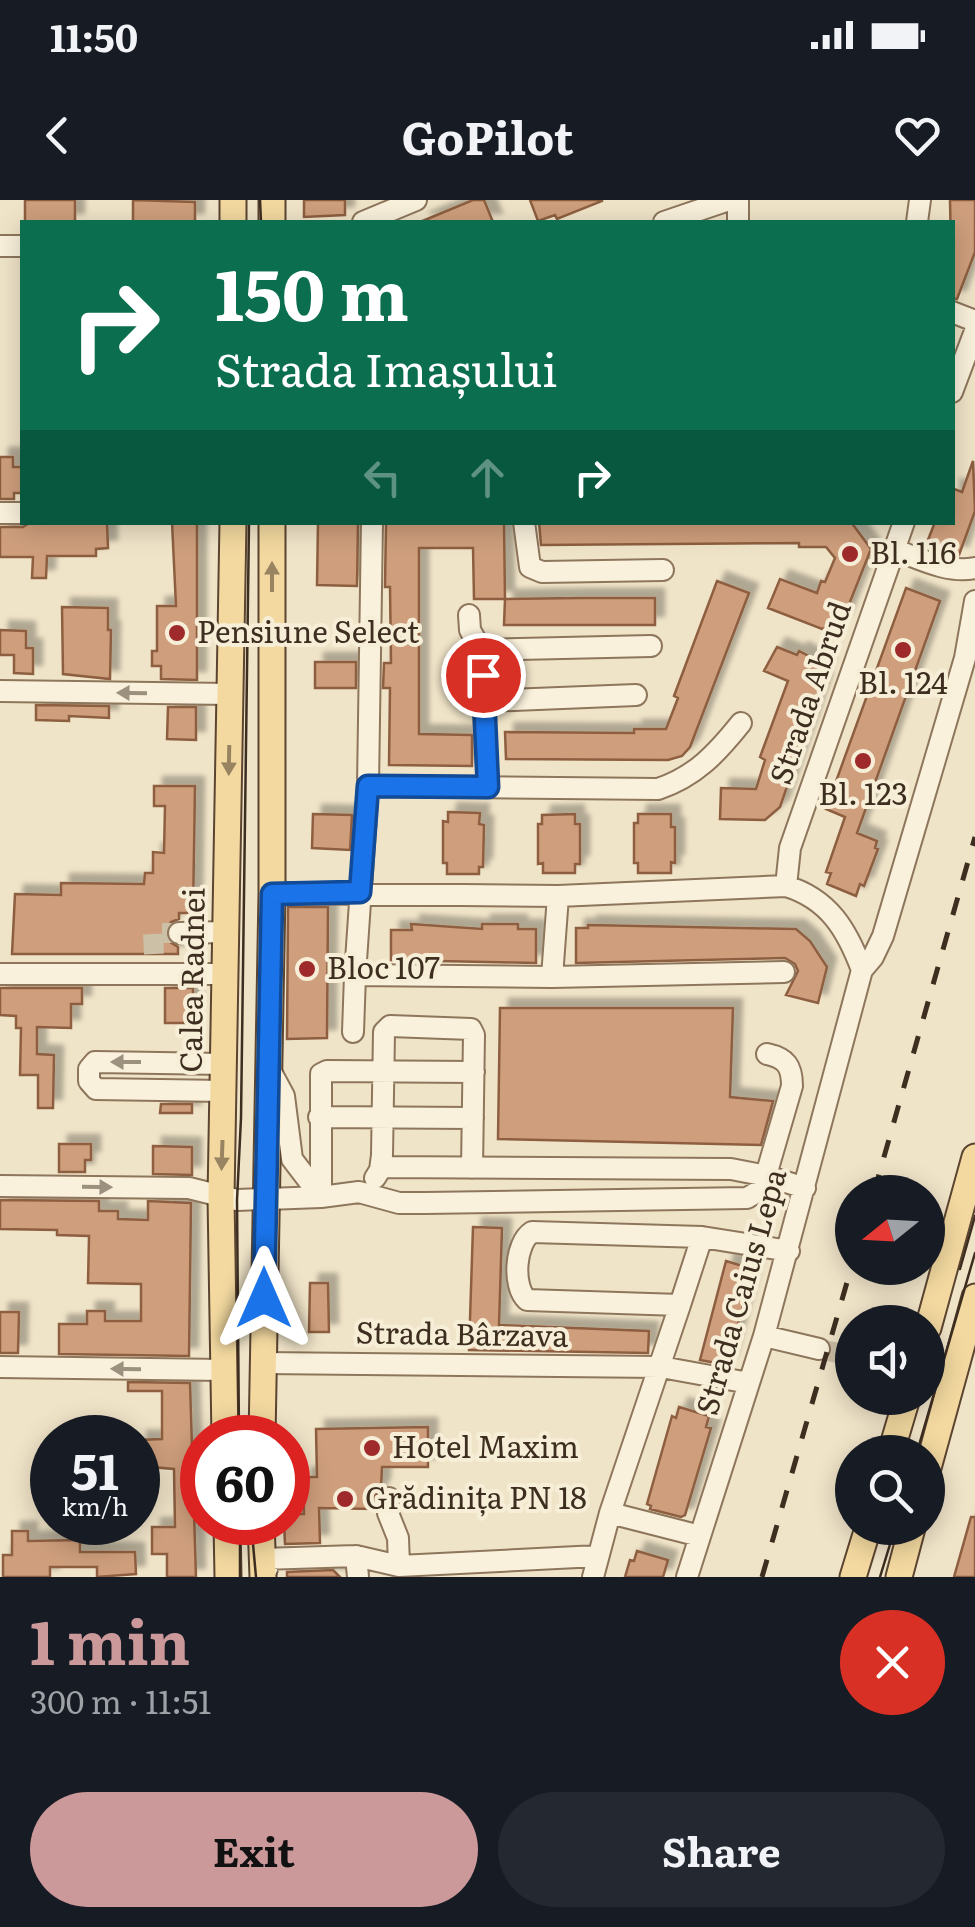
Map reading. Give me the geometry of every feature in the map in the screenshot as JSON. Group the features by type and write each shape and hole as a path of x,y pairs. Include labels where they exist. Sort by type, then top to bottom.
{"main road":[{"name":"Calea Radnei","path":"225,1415 221,1197 233,525"},
{"path":"262,1415 272,894 272,525"},
{"path":"934,1305 975,1157"},
{"path":"938,1435 973,1314"},
{"path":"227,1545 228,1577"},
{"path":"263,1545 265,1571"},
{"path":"853,1577 863,1545"},
{"path":"900,1577 908,1545"}],"street":[{"path":"370,216 416,200"},
{"path":"670,220 728,200"},
{"path":"955,384 975,331"},
{"path":"353,1032 368,786 372,525"},
{"path":"524,525 530,567 542,572 663,570"},
{"name":"Strada Abrud","path":"786,886 790,848 903,525"},
{"path":"893,549 959,570 975,568"},
{"name":"Strada Caius Lepa","path":"687,1577 789,1251 862,970 883,936 965,658 975,601"},
{"path":"469,615 470,630 481,650 488,787"},
{"path":"481,650 651,646"},
{"path":"0,691 230,694"},
{"path":"486,701 636,695"},
{"path":"368,786 658,789 678,783 698,770 716,755 741,723"},
{"path":"272,894 558,896 786,886 816,897 836,918 850,938 862,970"},
{"path":"552,978 558,896"},
{"path":"178,933 226,932"},
{"path":"0,974 153,964 224,974"},
{"path":"356,975 552,978 784,972"},
{"path":"359,1192 381,1167 386,1028 446,1026 470,1029 474,1035 472,1168"},
{"path":"0,1186 189,1188 221,1197 264,1200 359,1192 425,1204 747,1198 762,1189 792,1086 787,1063 767,1054"},
{"path":"224,1064 95,1062 89,1069 89,1081 96,1088 224,1090"},
{"path":"270,1070 284,1096 292,1159 321,1197"},
{"path":"321,1197 321,1074 328,1070 474,1072"},
{"path":"319,1116 473,1118"},
{"path":"381,1167 731,1170 804,1188"},
{"name":"Strada Bârzava","path":"680,1305 527,1300 518,1285 524,1237 532,1232 702,1238 789,1251"},
{"path":"265,1571 357,1566 595,1567 702,1238"},
{"path":"764,1336 819,1349"},
{"name":"Strada Bârzava","path":"263,1363 660,1367 749,1383"},
{"path":"0,1367 224,1370"},
{"path":"389,1498 388,1512 398,1538 400,1566"},
{"path":"610,1513 700,1536"}],"building":[{"path":"25,200 75,200 75,220 25,220"},
{"path":"133,200 195,202 195,220 133,220"},
{"path":"304,200 345,200 345,215 304,217"},
{"path":"473,200 484,200 492,220 425,220"},
{"path":"530,200 602,200 557,219 555,215 538,220"},
{"path":"950,200 975,200 975,252 957,299 955,220 950,220"},
{"path":"0,457 13,457 13,467 20,467 20,493 14,493 14,499 0,499"},
{"path":"973,461 975,511 959,555 926,545 934,525 955,525 955,489 962,492"},
{"path":"107,525 108,548 96,549 96,556 47,556 46,578 32,578 33,557 0,557 0,527"},
{"path":"172,525 197,525 197,680 161,679 161,666 152,666 152,651 157,651 157,606 176,606"},
{"path":"318,525 358,525 357,586 317,585"},
{"path":"386,525 504,525 505,599 474,599 473,548 419,548 419,734 472,735 472,766 389,765 390,688 383,688 384,663 391,663 390,587 385,587"},
{"path":"539,525 853,525 871,549 842,622 822,629 768,608 780,579 817,593 835,558 826,547 799,547 799,543 541,545"},
{"path":"717,581 749,593 690,747 682,756 668,760 506,759 505,732 634,733 634,729 666,729 678,698 674,696"},
{"path":"906,588 940,601 857,833 877,841 878,849 864,886 860,884 856,896 827,884 831,873 826,872 845,817 826,809"},
{"path":"655,598 655,625 504,625 505,599"},
{"path":"62,607 108,608 110,679 63,674"},
{"path":"0,630 26,631 26,648 33,648 33,674 14,673 14,655 0,655"},
{"path":"777,647 797,655 799,651 826,665 820,681 823,682 780,807 765,820 720,819 721,788 756,789 765,760 760,757 788,681 764,671"},
{"path":"315,662 356,662 356,688 315,688"},
{"path":"36,705 109,706 109,718 69,716 69,721 36,720"},
{"path":"168,707 196,707 196,740 167,739"},
{"path":"154,786 195,786 193,913 179,913 179,919 171,922 165,932 168,941 178,947 178,954 12,954 15,894 61,895 61,883 144,884 145,873 153,873 153,852 164,853 165,806 154,806"},
{"path":"448,812 480,813 479,824 484,825 483,867 479,867 479,874 447,874 447,863 443,863 443,821 448,822"},
{"path":"313,814 352,815 350,850 312,848"},
{"path":"575,814 575,824 580,824 580,864 575,864 575,873 543,873 543,863 538,864 538,824 542,824 542,815"},
{"path":"638,814 671,814 675,863 671,862 671,873 638,873 638,863 634,863 634,823 638,823"},
{"name":"Bloc 107","path":"288,907 328,907 327,1038 287,1039"},
{"path":"411,924 482,929 482,924 518,924 518,929 536,929 536,963 391,960 391,930 412,930"},
{"path":"588,925 796,929 810,941 827,967 818,1003 786,995 798,971 785,958 576,963 576,928"},
{"path":"0,988 82,988 82,1004 71,1004 71,1028 37,1027 37,1054 54,1055 53,1108 38,1108 38,1075 20,1075 21,1028 16,1028 16,1016 0,1015"},
{"path":"165,988 193,988 193,1015 187,1015 187,1023 165,1023"},
{"path":"500,1008 733,1008 730,1097 773,1101 761,1145 498,1139"},
{"path":"161,1104 192,1104 192,1113 160,1113"},
{"path":"59,1144 91,1144 91,1160 85,1160 85,1172 59,1172"},
{"path":"153,1146 192,1147 192,1175 153,1174"},
{"path":"0,1200 99,1201 99,1211 118,1211 118,1219 148,1220 148,1201 191,1203 189,1356 59,1354 59,1324 87,1324 87,1311 105,1311 105,1321 141,1321 141,1284 88,1283 89,1236 57,1235 57,1230 0,1229"},
{"path":"473,1227 502,1228 499,1325 649,1331 648,1353 469,1350"},
{"path":"726,1261 753,1269 727,1365 700,1360"},
{"path":"310,1283 328,1283 329,1332 309,1332"},
{"path":"0,1312 19,1312 18,1353 0,1353"},
{"path":"128,1382 190,1383 191,1415 180,1415 180,1545 195,1545 196,1577 167,1577 167,1554 152,1554 152,1545 160,1545 160,1527 175,1527 174,1469 160,1468 162,1391 128,1391"},
{"path":"679,1407 709,1416 706,1427 711,1428 685,1515 681,1517 650,1509 647,1504 672,1416 676,1418"},
{"path":"428,1427 428,1467 382,1467 374,1509 319,1508 320,1543 310,1543 310,1477 317,1477 316,1429"},
{"path":"971,1517 975,1517 975,1577 954,1577"},
{"path":"12,1531 28,1531 30,1545 80,1545 80,1552 135,1552 136,1574 97,1577 97,1567 50,1567 50,1577 3,1577 3,1555 12,1555"},
{"path":"637,1551 668,1560 663,1577 625,1577"},
{"path":"333,1570 340,1577 287,1577 287,1572"}],"tunnel":[{"path":"154,954 153,933 179,933"},
{"path":"819,1349 835,1352"}],"tram line":[{"path":"260,200 261,220"},
{"path":"239,1415 237,1200 249,525"},
{"path":"960,1269 975,1216"},
{"path":"922,1435 975,1253"},
{"path":"240,1545 240,1577"},
{"path":"253,1545 256,1577"},
{"path":"880,1577 890,1545"}],"railway":[{"path":"879,1175 975,837"},
{"path":"762,1577 846,1285"}],"place":[{"name":"Bl. 116","path":"850,554"},
{"name":"Pensiune Select","path":"177,633"},
{"name":"Bl. 124","path":"903,650"},
{"name":"Bl. 123","path":"863,761"},
{"name":"Bloc 107","path":"307,969"},
{"name":"Hotel Maxim","path":"372,1448"},
{"name":"Grădinița PN 18","path":"345,1499"}],"route":[{"path":"264,1298 272,894 360,892 368,786 488,787 483,675"}]}
